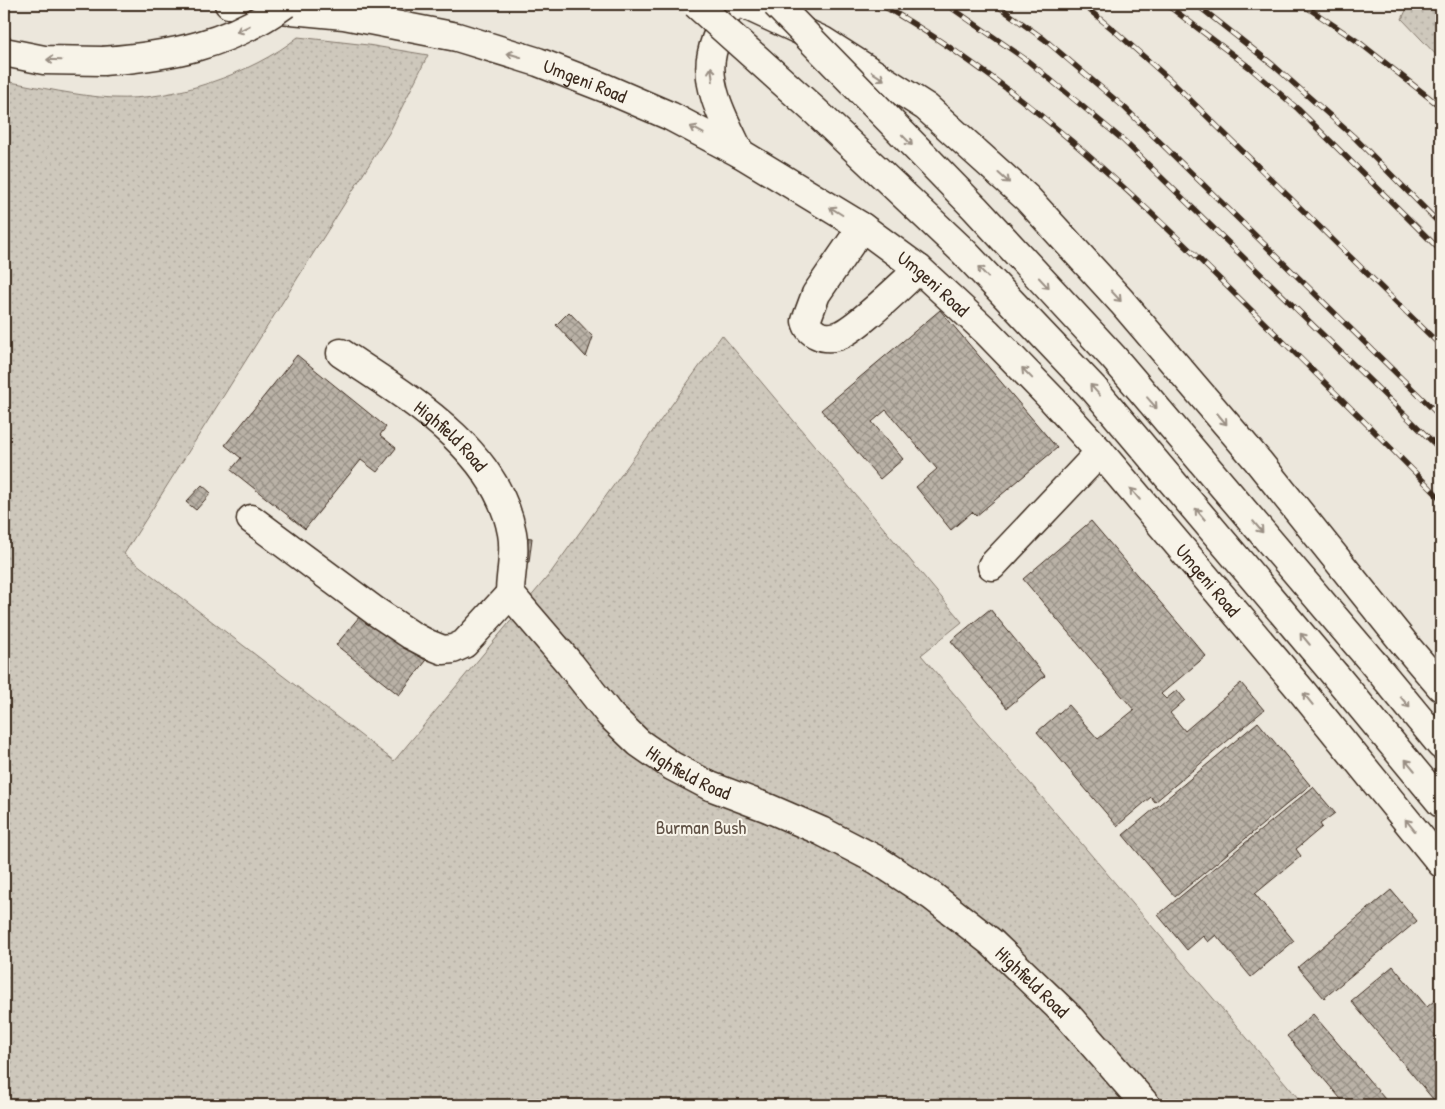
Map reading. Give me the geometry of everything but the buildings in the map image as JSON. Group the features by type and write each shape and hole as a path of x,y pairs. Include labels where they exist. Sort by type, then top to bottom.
{"main road":[{"name":"Umgeni Road","path":"228,4 344,15 457,37 538,62 670,116 740,153 862,227 919,269 994,339 1052,399 1100,452 1300,689 1441,863"},
{"path":"4,52 44,60 74,61 103,61 159,56 217,41 255,23 285,4"},
{"path":"696,4 814,110 964,252 1094,389 1441,803"},
{"path":"731,4 711,55 710,74 720,112 740,153"},
{"path":"743,4 823,41 926,107 1026,198 1122,302 1258,461 1406,647 1441,687"},
{"path":"776,4 975,208 1113,357 1441,745"},
{"path":"862,227 816,294 806,321 810,331 828,337 838,336 854,326 919,269"},
{"name":"Highfield Road","path":"341,353 399,391 431,416 471,452 492,484 507,512 512,535 513,560 510,594 570,664 610,715 639,743 672,766 710,786 821,831 877,860 932,896 990,942 1068,1016 1146,1105"},
{"path":"992,566 1100,452"},
{"path":"251,519 375,611 411,635 443,650 453,649 464,644 510,594"}],"green space":[{"path":"1409,4 1441,4 1441,60 1402,19"},
{"name":"Burman Bush","path":"298,37 368,45 428,55 389,133 124,554 394,761 549,575 722,335 962,622 921,655 1304,1105 4,1105 4,81 99,97 136,98 160,95 185,90 235,73 258,63"}],"railway":[{"path":"880,4 931,35 980,69 1073,142 1204,263 1441,499"},
{"path":"946,4 1028,61 1123,140 1441,450"},
{"path":"995,4 1044,39 1125,108 1441,417"},
{"path":"1082,4 1169,79 1441,346"},
{"path":"1166,4 1249,67 1298,109 1441,251"},
{"path":"1196,4 1273,65 1353,136 1441,225"},
{"path":"1302,4 1360,43 1441,107"}]}
